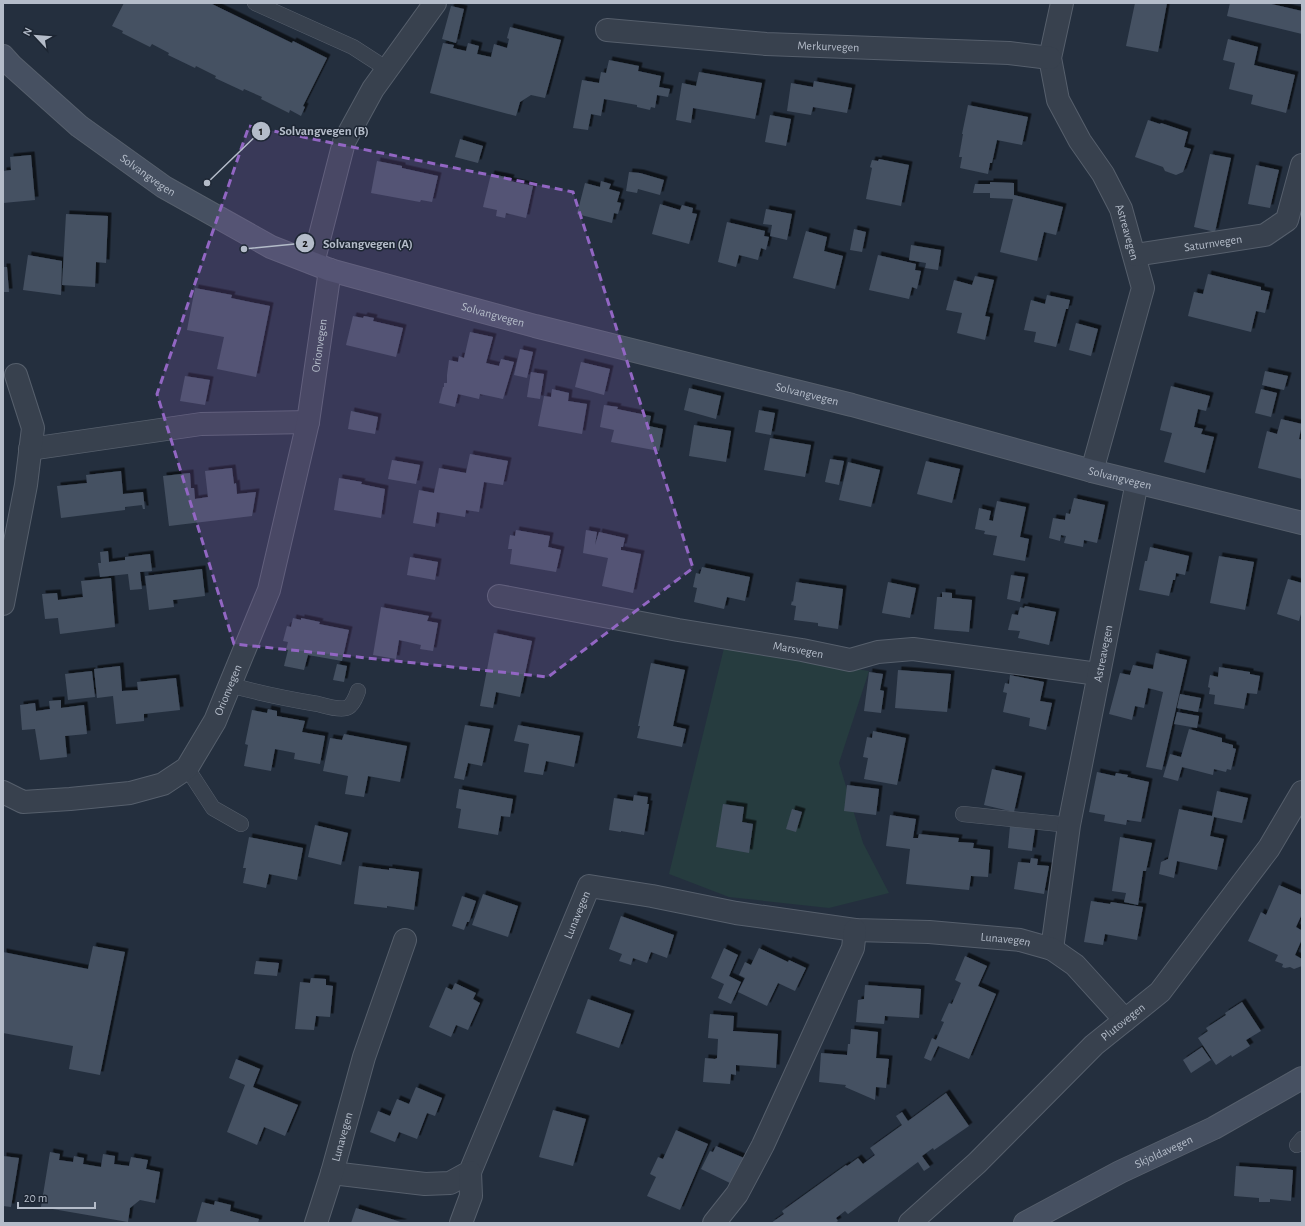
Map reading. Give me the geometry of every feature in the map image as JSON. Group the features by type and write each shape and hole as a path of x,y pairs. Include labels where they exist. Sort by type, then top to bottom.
{"street":[{"path":"321,267 344,142 373,89 435,3"},
{"name":"Astreavegen","path":"1062,3 1050,58 1058,100 1080,141 1103,174 1121,209 1143,288 1092,472"},
{"name":"Merkurvegen","path":"607,30 766,44 1001,53 1050,58"},
{"name":"Solvangvegen","path":"3,56 79,126 164,187 271,248 321,267 535,326 852,405 1092,472 1302,523"},
{"name":"Saturnvegen","path":"1135,255 1265,235 1295,222 1302,164"},
{"name":"Orionvegen","path":"3,792 23,802 130,793 163,784 187,768 216,721 269,590 308,422 321,267"},
{"path":"3,604 26,486 33,428 16,375"},
{"path":"30,449 201,424 308,422"},
{"name":"Astreavegen","path":"1052,948 1069,825 1137,482"},
{"name":"Marsvegen","path":"499,596 678,630 802,650 850,660 878,652 913,649 1098,674"},
{"name":"Plutovegen","path":"910,1223 977,1163 1094,1045 1160,992 1269,848 1302,792"},
{"name":"Lunavegen","path":"461,1223 471,1196 470,1172 589,886 652,896 736,913 856,930 929,932 1012,939 1052,948 1075,965 1125,1020"},
{"path":"714,1223 736,1194 751,1170 778,1115 853,948 856,930"},
{"name":"Lunavegen","path":"316,1223 332,1173 364,1057 405,940"},
{"name":"Skjoldavegen","path":"1025,1223 1120,1172 1214,1128 1302,1078"},
{"name":"Lunavegen","path":"332,1173 425,1184 450,1183 470,1172"}],"lane":[{"path":"255,3 353,47 387,69"},
{"path":"230,685 274,697 345,708 349,706 356,698 358,691"},
{"path":"187,768 213,808 241,824"},
{"path":"963,814 1069,825"}],"highlighted area":[{"path":"249,126 573,192 693,568 548,677 234,644 157,394"}],"green space":[{"path":"724,648 869,671 839,763 863,843 889,893 829,908 729,897 669,874"}],"building":[{"path":"124,3 210,3 292,43 293,41 327,58 303,106 305,107 301,116 290,110 289,113 261,99 262,97 244,89 243,91 215,78 216,76 196,66 195,68 168,55 169,53 152,44 150,47 122,33 123,31 112,26"},
{"path":"1135,3 1167,3 1158,52 1126,46"},
{"path":"1230,3 1267,3 1302,11 1302,34 1227,16"},
{"path":"451,6 464,9 456,43 442,39"},
{"path":"510,27 561,40 545,98 531,95 520,102 516,116 430,93 443,43 454,45 453,48 466,51 468,43 479,46 477,54 491,57 494,44 507,48 509,39 507,38"},
{"path":"1228,39 1258,47 1254,65 1295,75 1286,113 1251,104 1253,95 1229,89 1235,63 1223,60"},
{"path":"609,60 639,66 638,71 661,76 659,87 670,89 668,97 657,95 655,108 651,107 650,110 637,107 637,105 604,99 601,116 591,114 588,130 573,128 582,80 599,83 601,72 606,73"},
{"path":"699,72 762,83 755,119 693,108 691,123 676,120 682,83 696,86"},
{"path":"814,81 852,88 847,113 813,107 811,115 787,111 791,83 813,87"},
{"path":"968,105 1028,117 1022,145 997,140 988,174 960,168 962,157 959,157"},
{"path":"770,115 791,119 786,146 765,142"},
{"path":"1148,120 1188,132 1184,147 1191,149 1183,172 1176,175 1165,171 1163,167 1135,157"},
{"path":"460,139 483,146 478,163 455,157"},
{"path":"1210,154 1231,158 1215,232 1194,227"},
{"path":"31,155 35,200 3,203 3,171 11,170 10,157"},
{"path":"879,159 909,165 901,206 866,199 872,168 870,167 872,160 878,161"},
{"path":"377,161 438,176 432,202 421,200 420,202 371,193"},
{"path":"1256,165 1279,170 1270,208 1248,204"},
{"path":"629,172 640,173 664,180 660,195 638,189 637,193 626,191"},
{"path":"491,174 511,178 510,181 533,186 526,218 506,213 505,218 496,216 497,210 483,207"},
{"path":"601,181 611,184 609,189 620,192 617,202 621,203 618,214 614,213 612,223 577,214 585,183 600,187"},
{"path":"990,182 1014,183 1014,195 1063,207 1056,235 1044,232 1037,261 1000,252 1013,199 990,198 990,193 973,193 975,184 990,184"},
{"path":"660,204 680,210 682,205 693,208 692,213 697,214 689,244 652,234"},
{"path":"766,209 792,214 787,240 770,236 772,225 763,224"},
{"path":"66,214 108,216 106,263 96,262 95,287 62,285"},
{"path":"727,222 765,231 764,236 769,237 766,250 761,248 758,260 739,255 736,267 718,262"},
{"path":"854,229 866,232 862,252 850,250"},
{"path":"806,231 827,237 824,251 843,256 835,289 793,278"},
{"path":"911,245 941,250 938,270 925,268 926,263 909,260"},
{"path":"28,255 62,261 61,295 23,290"},
{"path":"878,255 916,264 915,270 921,271 917,289 912,287 909,299 869,290"},
{"path":"3,267 7,267 9,292 3,292"},
{"path":"1208,274 1261,287 1261,290 1270,292 1265,313 1256,311 1251,332 1188,316 1194,292 1203,294"},
{"path":"975,276 994,280 985,316 990,317 985,340 957,333 962,313 946,310 954,280 972,285"},
{"path":"195,288 232,295 231,298 270,306 256,377 217,369 224,337 187,330"},
{"path":"1047,295 1070,300 1068,309 1066,309 1056,347 1034,342 1036,332 1024,330 1031,300 1045,304"},
{"path":"353,316 374,318 373,321 403,328 396,357 346,345"},
{"path":"1076,323 1098,329 1091,356 1069,350"},
{"path":"470,332 493,337 486,363 499,366 501,359 514,362 503,399 480,394 479,399 458,394 455,407 439,403 444,383 447,383 449,360 458,362 459,356 464,358"},
{"path":"520,349 533,352 527,378 514,375"},
{"path":"581,362 610,369 604,395 575,387"},
{"path":"1265,371 1288,376 1284,390 1262,385"},
{"path":"531,372 544,374 540,399 527,397"},
{"path":"185,376 210,380 205,405 180,401"},
{"path":"1171,386 1210,396 1206,411 1198,409 1194,427 1203,429 1201,434 1214,437 1205,473 1164,462 1172,433 1160,430"},
{"path":"689,388 721,396 716,419 684,410"},
{"path":"552,389 569,393 568,401 587,404 582,434 538,426 544,396 551,397"},
{"path":"1261,389 1277,393 1271,417 1255,413"},
{"path":"604,405 618,407 617,409 651,416 649,426 663,429 659,451 611,442 614,430 600,427"},
{"path":"759,410 775,413 771,435 755,432"},
{"path":"351,411 378,417 375,434 348,429"},
{"path":"1281,419 1302,424 1299,439 1302,440 1302,479 1258,468 1267,431 1277,434"},
{"path":"694,425 731,431 726,462 689,456"},
{"path":"770,438 811,445 805,477 764,470"},
{"path":"470,454 508,461 503,485 484,482 479,512 466,510 465,517 437,512 435,527 413,523 419,490 434,493 439,468 466,473"},
{"path":"830,459 844,461 839,485 825,482"},
{"path":"392,460 420,465 416,484 388,479"},
{"path":"926,461 960,469 952,503 917,494"},
{"path":"848,462 880,470 871,507 839,500"},
{"path":"232,468 237,494 256,492 252,516 169,526 163,476 190,473 191,488 194,488 195,499 208,497 205,471"},
{"path":"121,471 123,494 143,492 145,509 143,509 142,505 125,507 125,510 61,518 57,486 87,483 86,475"},
{"path":"339,478 362,482 361,484 385,489 381,518 334,510"},
{"path":"1074,498 1105,505 1097,543 1084,540 1083,547 1064,543 1066,536 1061,535 1060,541 1049,538 1053,518 1065,520 1066,513 1070,514"},
{"path":"997,501 1026,507 1020,537 1029,539 1025,561 993,555 997,536 984,534 985,531 975,529 979,508 991,511 989,520 993,521"},
{"path":"516,530 550,536 548,547 561,550 556,572 510,564 512,549 508,549 510,535 515,536"},
{"path":"586,530 597,532 595,545 599,532 625,538 621,550 641,554 633,593 602,586 608,558 583,553"},
{"path":"1150,547 1189,556 1185,575 1176,573 1169,596 1139,590 1145,561 1147,561"},
{"path":"108,551 109,562 125,560 125,557 150,554 152,571 140,572 142,589 130,590 128,574 100,577 98,563 101,563 100,552"},
{"path":"1219,556 1254,562 1245,610 1210,603"},
{"path":"410,557 438,562 435,580 407,575"},
{"path":"702,567 750,577 745,601 727,597 724,609 694,602 697,588 693,587 696,573 700,574"},
{"path":"202,569 205,596 173,600 174,607 149,610 145,576"},
{"path":"1011,575 1025,577 1020,602 1007,599"},
{"path":"111,578 115,627 60,634 58,618 45,619 42,594 57,593 58,600 83,597 81,581"},
{"path":"1288,579 1302,583 1302,615 1301,614 1299,621 1277,614"},
{"path":"796,582 843,589 838,629 818,626 818,623 794,620 796,606 791,605 792,601 793,602"},
{"path":"888,582 916,588 910,618 882,613"},
{"path":"942,592 952,593 952,598 972,600 969,632 934,629 937,597 942,597"},
{"path":"1025,606 1056,612 1049,645 1018,638 1020,631 1008,630 1012,614 1018,615 1020,607 1024,608"},
{"path":"381,607 429,616 427,621 438,623 433,651 420,649 421,645 399,640 396,659 373,655"},
{"path":"293,618 320,622 319,624 349,630 342,661 308,655 304,670 284,666 288,650 286,650 288,642 283,641 287,626 291,627"},
{"path":"494,633 532,641 520,697 496,692 493,708 480,706"},
{"path":"1156,653 1187,660 1162,770 1146,767 1163,692 1148,688 1144,708 1135,706 1132,720 1109,714 1120,673 1130,675 1133,665 1153,669"},
{"path":"651,663 685,670 673,726 686,729 682,747 637,738 640,726 638,726"},
{"path":"337,664 347,666 344,682 333,680"},
{"path":"120,666 122,691 138,690 137,682 176,678 180,710 144,714 144,721 116,724 113,696 97,698 94,669"},
{"path":"1219,667 1250,672 1250,674 1260,676 1257,694 1247,693 1244,709 1214,704 1215,695 1209,694 1210,688 1208,687 1210,675 1218,677"},
{"path":"898,670 951,674 947,712 895,708"},
{"path":"92,671 95,697 68,700 65,674"},
{"path":"869,672 883,674 880,690 884,691 881,713 864,711"},
{"path":"1010,675 1044,682 1040,701 1052,703 1046,730 1029,726 1030,718 1003,712 1007,693 1003,692 1005,683 1009,684"},
{"path":"1180,694 1201,698 1198,712 1177,708"},
{"path":"61,700 61,708 84,705 87,734 65,736 67,757 40,760 35,729 22,730 20,705 35,703 36,711 50,709 49,701"},
{"path":"268,709 277,711 277,716 305,721 302,732 325,736 320,764 294,759 295,753 275,749 271,771 244,766 248,745 245,744 252,710 267,713"},
{"path":"1177,712 1199,716 1197,728 1174,724"},
{"path":"465,725 490,729 482,766 468,763 464,780 454,778"},
{"path":"518,725 580,736 574,767 546,761 543,775 524,772 529,744 514,741"},
{"path":"1189,729 1222,738 1222,742 1233,745 1233,748 1236,749 1231,770 1227,769 1226,772 1214,769 1213,775 1182,767 1178,781 1163,777 1170,754 1181,757"},
{"path":"873,731 906,738 897,785 864,779 868,758 863,757 867,737 872,738"},
{"path":"344,734 407,746 400,782 368,776 364,797 345,794 348,776 323,771 330,738 342,740"},
{"path":"992,769 1022,776 1014,812 984,805"},
{"path":"1097,772 1115,776 1116,773 1128,775 1127,777 1149,782 1141,822 1127,820 1126,825 1104,821 1105,815 1089,812"},
{"path":"847,785 879,789 876,815 844,811"},
{"path":"459,789 513,799 510,817 501,816 498,835 458,828 461,809 456,808"},
{"path":"1217,791 1248,798 1242,823 1214,817 1210,836 1224,839 1217,870 1177,861 1174,878 1159,874 1161,862 1168,859 1179,809 1212,816"},
{"path":"634,795 648,797 647,804 649,804 644,835 609,830 614,798 633,801"},
{"path":"723,804 744,807 742,822 753,824 749,853 716,847"},
{"path":"792,809 802,812 796,832 786,829"},
{"path":"890,815 916,819 913,838 918,838 919,834 959,838 958,842 974,843 973,848 990,850 988,877 971,876 969,890 906,884 910,849 886,846"},
{"path":"315,825 348,833 341,865 308,857"},
{"path":"1010,826 1035,829 1032,851 1008,848"},
{"path":"249,837 303,848 297,880 269,874 266,888 243,883 246,868 243,868"},
{"path":"1120,837 1152,843 1146,871 1143,871 1138,905 1124,902 1126,893 1112,891"},
{"path":"1031,858 1038,859 1037,865 1049,866 1044,894 1014,889 1018,862 1030,863"},
{"path":"359,866 419,872 414,910 387,906 387,908 354,904"},
{"path":"1279,885 1302,895 1302,914 1296,927 1301,930 1302,939 1295,955 1302,959 1302,966 1294,969 1290,967 1282,967 1283,964 1275,961 1278,955 1248,941 1261,912 1266,915"},
{"path":"483,894 518,906 508,937 472,925"},
{"path":"462,896 476,901 469,922 467,922 464,930 452,926"},
{"path":"1091,901 1110,904 1111,902 1143,907 1137,940 1105,934 1103,945 1084,942"},
{"path":"621,916 674,935 667,958 651,952 647,963 633,958 631,965 619,961 622,954 609,949"},
{"path":"93,946 125,952 100,1075 69,1069 73,1046 3,1033 3,952 88,969"},
{"path":"724,948 738,955 729,976 741,982 731,1004 718,998 724,984 711,978"},
{"path":"759,948 788,962 789,960 806,968 795,991 778,983 767,1006 738,992 745,978 739,975 745,962 751,965"},
{"path":"965,956 987,966 978,986 996,994 969,1059 938,1046 931,1061 924,1058 932,1038 936,1040 944,1022 941,1021 949,1003 952,1004 961,983 955,980"},
{"path":"256,961 279,963 277,976 254,974"},
{"path":"311,978 326,979 326,985 333,986 330,1017 316,1016 314,1030 295,1029 300,982 310,983"},
{"path":"455,983 476,993 473,999 480,1003 468,1030 456,1025 451,1037 429,1027 446,987 452,990"},
{"path":"865,985 921,989 919,1018 885,1016 884,1024 856,1022 858,1000 864,999"},
{"path":"588,999 631,1014 619,1048 576,1033"},
{"path":"1242,1002 1261,1031 1246,1040 1250,1046 1232,1057 1231,1055 1216,1065 1198,1038 1208,1031 1206,1028"},
{"path":"710,1014 734,1016 733,1031 778,1034 776,1068 736,1065 736,1075 731,1074 730,1084 703,1082 705,1058 717,1058 718,1039 708,1038"},
{"path":"851,1029 878,1032 876,1058 889,1059 886,1088 876,1087 875,1100 845,1087 846,1085 819,1082 821,1053 847,1055 848,1044 850,1044"},
{"path":"1202,1047 1211,1060 1191,1073 1183,1060"},
{"path":"236,1059 260,1069 253,1087 298,1105 285,1136 264,1127 257,1145 227,1132 245,1085 229,1078"},
{"path":"416,1087 442,1098 435,1116 427,1113 417,1139 399,1132 395,1142 370,1132 378,1111 390,1116 397,1099 409,1104"},
{"path":"946,1093 969,1126 934,1150 933,1148 922,1156 930,1167 924,1171 918,1162 848,1214 845,1211 836,1218 838,1221 835,1223 771,1223 784,1214 782,1211 846,1165 847,1166 858,1158 863,1164 875,1155 870,1148 902,1125 896,1116 902,1112 908,1121"},
{"path":"553,1110 586,1119 573,1166 539,1157"},
{"path":"676,1130 708,1144 680,1210 647,1196 656,1177 650,1174 658,1157 663,1159"},
{"path":"716,1146 744,1158 732,1184 701,1169 710,1151 713,1152"},
{"path":"50,1152 60,1154 59,1160 73,1162 74,1156 84,1158 83,1164 101,1167 103,1154 115,1156 114,1164 129,1166 131,1157 148,1160 146,1169 160,1172 155,1203 140,1200 130,1208 128,1222 41,1207"},
{"path":"3,1156 19,1158 11,1207 3,1206"},
{"path":"1236,1166 1293,1170 1291,1201 1270,1199 1270,1202 1259,1202 1259,1198 1234,1196"},
{"path":"215,1201 231,1205 230,1211 259,1219 258,1223 196,1223 202,1202 214,1205"},
{"path":"356,1208 404,1223 351,1223"}],"place":[{"name":"Solvangvegen (B)","path":"207,183"},
{"name":"Solvangvegen (A)","path":"244,249"}]}
